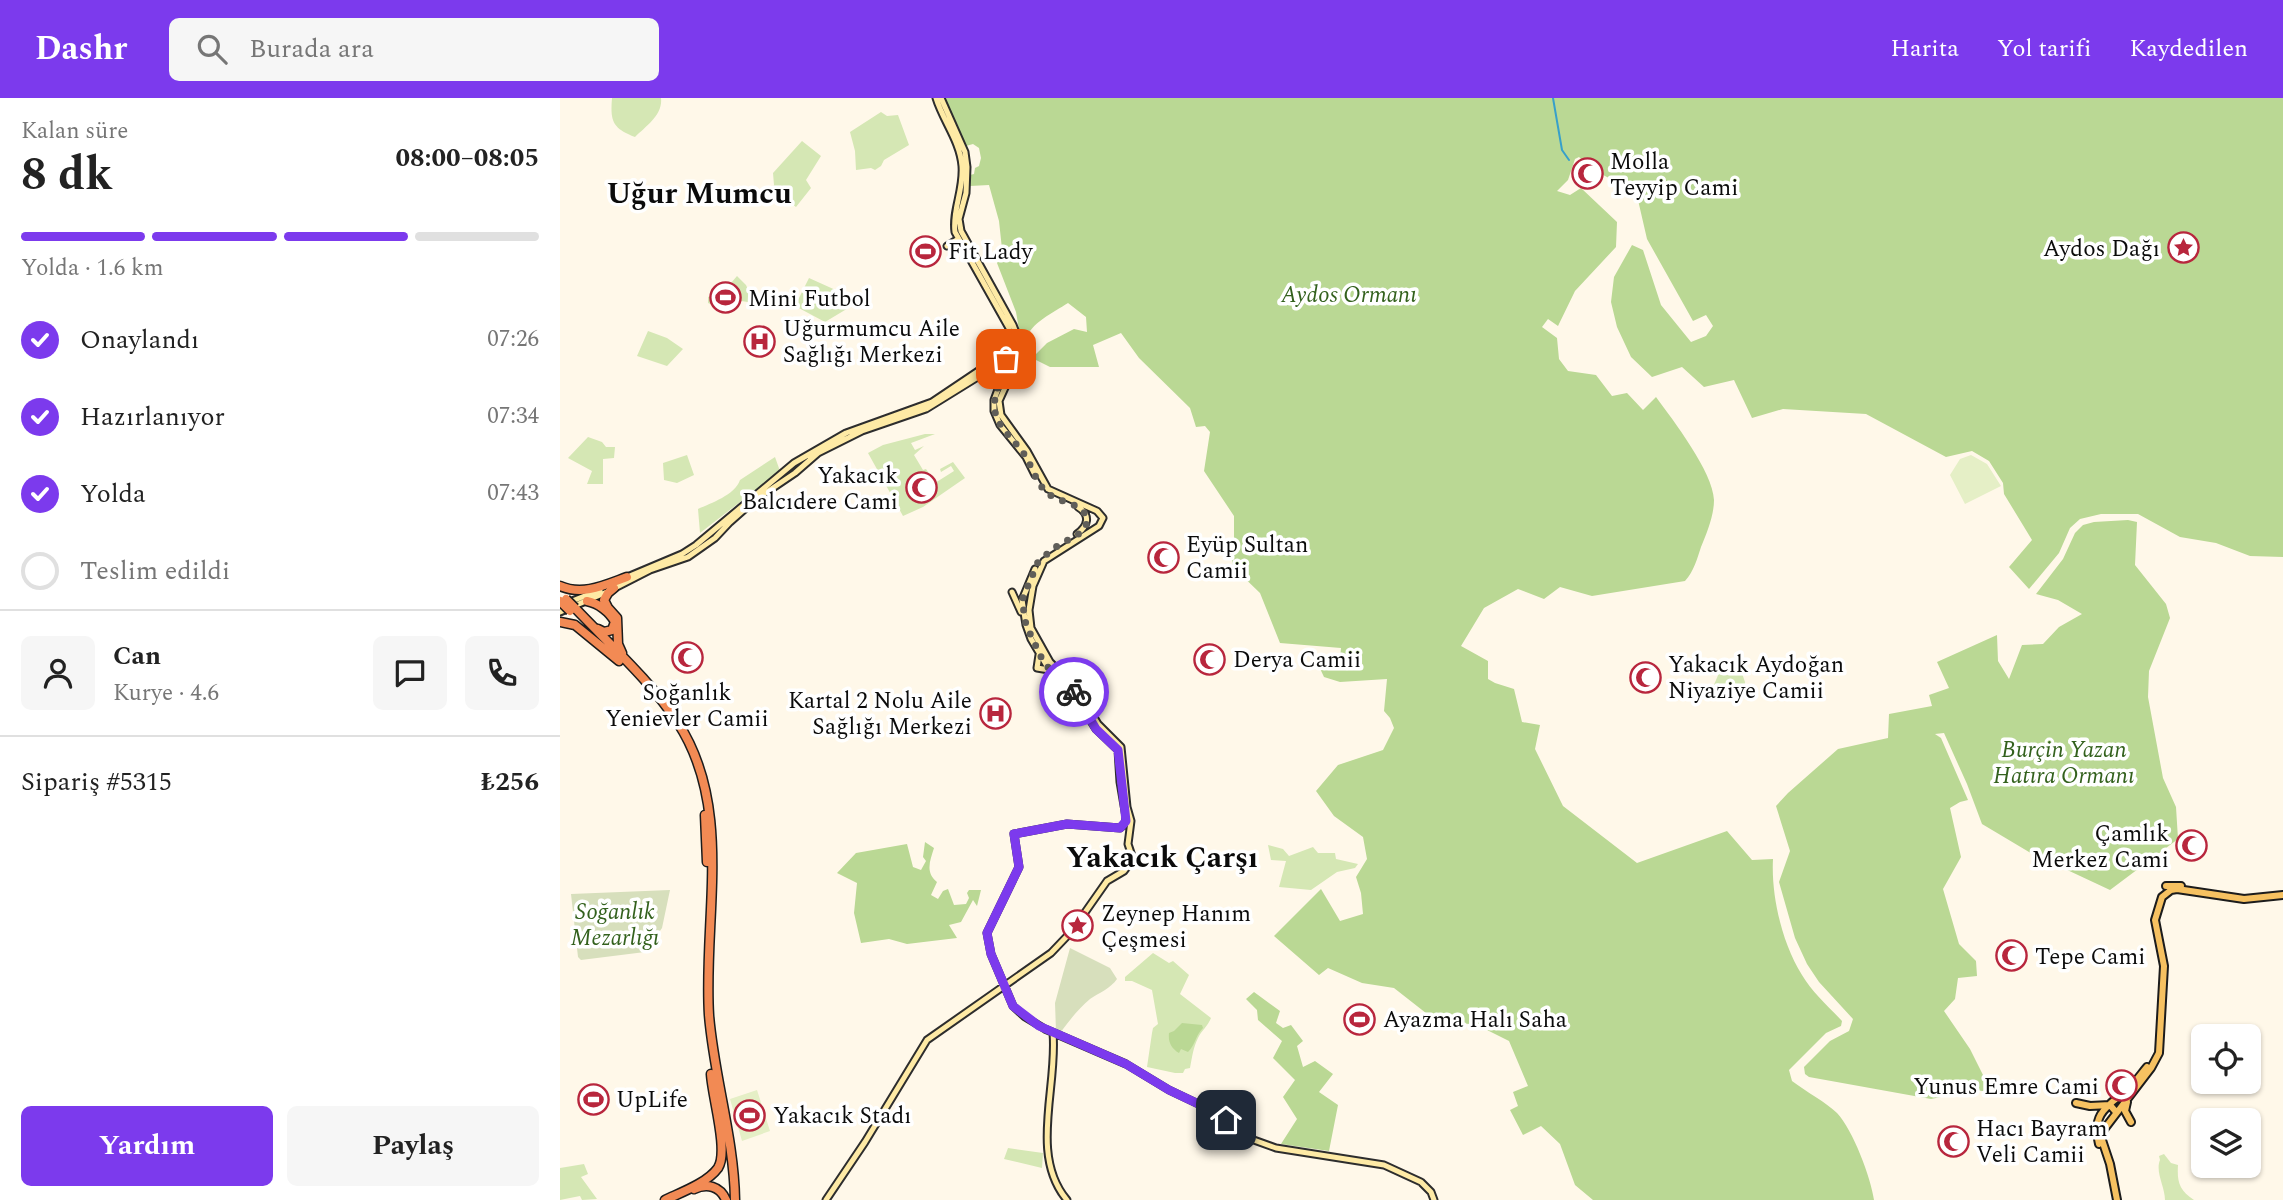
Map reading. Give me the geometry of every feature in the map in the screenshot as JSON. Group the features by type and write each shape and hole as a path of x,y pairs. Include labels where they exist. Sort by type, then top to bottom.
{"highway":[{"path":"560,586 578,591 587,590 627,577"},
{"path":"614,588 605,596 606,605 618,618 619,648 679,724 700,766 712,825 703,995 721,1161 705,1179 665,1200"},
{"path":"563,604 598,629 604,632 612,630 615,622 613,618 597,604 587,601"},
{"path":"563,604 640,675"},
{"path":"563,604 648,691 666,713 687,748 704,807 709,874"},
{"path":"560,622 575,625 619,661"},
{"path":"708,895 708,997 711,1037 720,1098 728,1123 733,1200"},
{"path":"711,1074 733,1200"},
{"path":"673,1200 697,1187 708,1185 733,1200"}],"main road":[{"path":"939,98 943,117 960,150 961,191 954,220 958,239 1009,328 1010,357 994,405 1000,425 1026,457 1044,490 1081,509 1087,519 1098,526"},
{"path":"958,239 973,253 1018,335 1018,356 999,401 1001,415 1023,444 1048,489 1095,511 1103,518"},
{"path":"563,604 682,554 794,463 846,433 932,402 999,357 1010,345 1017,343 1020,346"},
{"path":"563,604 587,601 650,570 688,557 715,538 755,500 818,453 847,437 935,405 991,368 1010,357 1018,356"},
{"path":"991,368 1000,369 1002,379"},
{"path":"794,463 799,469"},
{"path":"784,470 788,478"},
{"path":"825,1200 928,1040 1058,947 1107,881 1124,871 1133,859 1124,831 1127,807 1121,747 1098,724 1080,692 1050,662 1031,628 1029,610 1028,590 1042,558 1080,533 1087,519 1095,511 1108,512 1098,526 1047,558 1028,590 1019,600"},
{"path":"1028,590 1017,594 1012,592 1029,610"},
{"path":"1019,600 1038,652 1037,668 1050,670 1076,694 1096,729 1117,748 1126,824"},
{"path":"1126,824 1067,824 1014,834 1019,867 987,933 991,954 1013,1006 1032,1022 1126,1064 1169,1090 1215,1112 1251,1139 1276,1148 1384,1165 1420,1182 1431,1192 1434,1200"},
{"path":"2169,888 2244,899 2283,893"},
{"path":"2116,1200 2102,1132 2154,1064 2159,1053 2164,966 2155,920 2159,902 2169,888"},
{"path":"2096,1131 2101,1113 2135,1083 2156,1052 2161,967 2152,918 2157,899 2169,888"},
{"path":"1054,1033 1047,1157 1067,1200"},
{"path":"2132,1093 2125,1109 2132,1122"},
{"path":"2110,1119 2076,1103 2090,1106 2108,1105 2116,1112"},
{"path":"2090,1109 2095,1115 2096,1131 2116,1200"}],"green space":[{"path":"612,98 661,98 661,104 653,120 635,137 615,123"},
{"name":"Aydos Ormanı","path":"943,98 2283,98 2283,557 2250,556 2216,543 2180,537 2138,514 2101,514 2080,519 2070,528 2059,553 2029,589 2009,567 2032,540 2004,494 2003,483 1989,461 1972,451 1946,457 1866,414 1783,409 1752,418 1734,380 1704,387 1682,367 1652,377 1631,357 1617,327 1611,302 1614,277 1632,245 1643,250 1661,305 1691,342 1706,336 1713,326 1706,315 1693,321 1647,239 1638,200 1633,191 1592,169 1579,157 1575,159 1568,180 1557,191 1570,195 1581,188 1617,222 1616,247 1575,291 1558,326 1548,319 1542,327 1557,338 1559,359 1568,371 1596,375 1612,396 1627,393 1643,410 1656,397 1707,475 1714,500 1713,512 1695,565 1685,581 1592,596 1560,587 1544,599 1518,589 1484,608 1461,646 1488,661 1488,679 1514,689 1522,722 1540,725 1535,749 1563,806 1637,863 1727,831 1752,860 1773,859 1776,904 1789,949 1806,981 1842,1021 1841,1026 1826,1033 1789,1070 1792,1081 1833,1109 1843,1121 1860,1155 1874,1200 1593,1200 1575,1185 1560,1144 1541,1126 1523,1135 1510,1110 1518,1106 1513,1092 1528,1086 1509,1041 1479,1026 1431,1017 1394,988 1362,983 1328,968 1319,975 1274,936 1321,889 1340,921 1363,914 1356,877 1367,859 1363,837 1334,816 1316,791 1338,765 1383,750 1394,728 1384,711 1387,679 1340,682 1324,677 1316,660 1340,659 1341,648 1280,643 1260,593 1233,567 1229,543 1234,544 1234,516 1204,471 1210,432 1205,426 1196,427 1190,408 1139,358 1121,333 1093,345 1099,367 1050,367 1034,359 1047,343 1074,329 1087,332 1086,317 1068,303 1037,323 1025,341 1021,341 1016,312 997,263 1002,249 999,221 989,185 970,186 970,175 974,174 981,158 979,148 973,144 966,146"},
{"path":"881,112 887,116 898,115 909,145 884,160 875,170 856,170 850,132"},
{"path":"802,141 821,156 806,180 811,188 796,207 772,189 773,173"},
{"path":"737,276 746,285 754,303 735,300 729,312 708,303 708,297 726,289"},
{"path":"809,278 860,301 825,322 795,306"},
{"path":"648,331 667,338 683,349 667,366 637,356"},
{"path":"935,434 911,443 915,450 924,446 914,455 923,470 926,469 935,483 954,471 951,466 941,472 940,469 953,462 965,478 923,507 903,516 868,453 883,445"},
{"path":"588,437 602,442 606,447 615,447 614,458 603,459 603,484 587,484 592,471 568,458"},
{"path":"687,455 694,475 677,483 664,480 663,463"},
{"path":"1971,455 1987,464 2001,486 1965,504 1950,475 1960,459"},
{"path":"775,457 780,471 700,533 698,509 728,494 740,480"},
{"name":"Burçin Yazan Hatıra Ormanı","path":"2094,522 2137,522 2135,565 2166,604 2170,618 2149,671 2148,697 2163,778 2176,807 2178,839 2110,890 2029,852 1982,824 1944,733 1935,734 1941,738 1968,800 1950,808 1961,857 1943,889 1959,944 1976,961 1977,976 1958,978 1955,999 1944,1011 1970,1049 1992,1093 1977,1090 1931,1099 1809,1077 1805,1074 1804,1067 1830,1041 1849,1031 1853,1019 1819,982 1795,938 1779,882 1790,851 1776,806 1838,749 1888,738 1889,714 1932,706 1929,695 1949,688 1937,662 1997,635 1998,661 2009,679 2022,645 2043,644 2059,627 2082,614 2058,600 2036,594 2063,559 2075,533 2083,525"},
{"path":"1738,662 1745,682 1744,697 1714,698 1713,687 1719,673 1717,663"},
{"path":"925,842 934,848 930,870 937,882 931,895 938,899 943,891 948,889 954,905 966,904 969,890 981,890 977,906 973,900 961,922 949,925 957,938 907,944 889,939 861,943 854,913 857,883 837,873 856,853 907,844 913,867 921,870 926,861 923,857"},
{"path":"1268,845 1283,849 1289,856 1313,847 1318,853 1335,853 1336,859 1358,864 1355,868 1337,872 1311,890 1279,887 1286,861 1271,860"},
{"name":"Soğanlık Mezarlığı","path":"670,890 662,928 645,952 581,960 578,957 571,894"},
{"path":"1070,948 1110,968 1117,979 1090,999 1060,1033 1056,1031 1055,1003"},
{"path":"1153,953 1169,963 1173,961 1189,975 1180,994 1211,1018 1196,1042 1190,1068 1183,1073 1147,1067 1153,1028 1158,1024 1152,990 1132,981 1125,981 1125,977"},
{"path":"1254,992 1280,1011 1276,1023 1283,1028 1291,1025 1303,1041 1297,1046 1303,1067 1315,1061 1333,1074 1319,1092 1338,1105 1329,1151 1281,1144 1297,1119 1283,1097 1295,1080 1273,1058 1282,1041 1258,1020 1257,1010 1246,999"},
{"name":"Ayazma Halı Saha","path":"1366,1006 1375,1026 1356,1035 1346,1013"},
{"path":"1182,1023 1202,1025 1203,1028 1188,1052 1181,1049 1179,1053 1171,1044 1169,1033"},
{"name":"Yakacık Stadı","path":"757,1090 770,1131 742,1141 730,1099"},
{"path":"1008,1148 1043,1153 1042,1168 1004,1159"},
{"path":"2164,1154 2171,1163 2178,1165 2180,1185 2194,1200 2165,1200 2159,1169 2159,1156"},
{"path":"584,1164 588,1174 581,1177 597,1199 582,1200 580,1196 560,1200 560,1168"}],"waterway":[{"path":"1553,98 1562,150 1569,160"}],"way so far":[{"path":"1006,359 1010,357 994,400 994,411 1000,425 1026,457 1044,490 1081,509 1088,521 1080,533 1054,548 1038,562 1022,600 1026,625 1042,659 1074,692"}],"place":[{"name":"Molla Teyyip Cami","path":"1587,174"},
{"name":"Aydos Dağı","path":"2183,248"},
{"name":"Fit Lady","path":"925,251"},
{"name":"Mini Futbol","path":"725,298"},
{"name":"Uğurmumcu Aile Sağlığı Merkezi","path":"760,341"},
{"name":"Yakacık Balcıdere Cami","path":"921,488"},
{"name":"Eyüp Sultan Camii","path":"1163,557"},
{"name":"Soğanlık Yenievler Camii","path":"687,658"},
{"name":"Derya Camii","path":"1210,659"},
{"name":"Yakacık Aydoğan Niyaziye Camii","path":"1645,677"},
{"name":"Kartal 2 Nolu Aile Sağlığı Merkezi","path":"995,713"},
{"name":"Çamlık Merkez Cami","path":"2192,846"},
{"name":"Zeynep Hanım Çeşmesi","path":"1078,926"},
{"name":"Tepe Cami","path":"2012,956"},
{"name":"Ayazma Halı Saha","path":"1360,1019"},
{"name":"Yunus Emre Cami","path":"2122,1086"},
{"name":"UpLife","path":"593,1099"},
{"name":"Yakacık Stadı","path":"750,1115"},
{"name":"Hacı Bayram Veli Camii","path":"1953,1141"}],"district":[{"name":"Uğur Mumcu","path":"699,193"},
{"name":"Yakacık Çarşı","path":"1162,857"}],"route":[{"path":"1074,692 1096,729 1118,750 1126,821 1120,828 1067,824 1014,834 1019,867 987,930 991,954 1013,1006 1032,1022 1126,1064 1226,1120"}]}
